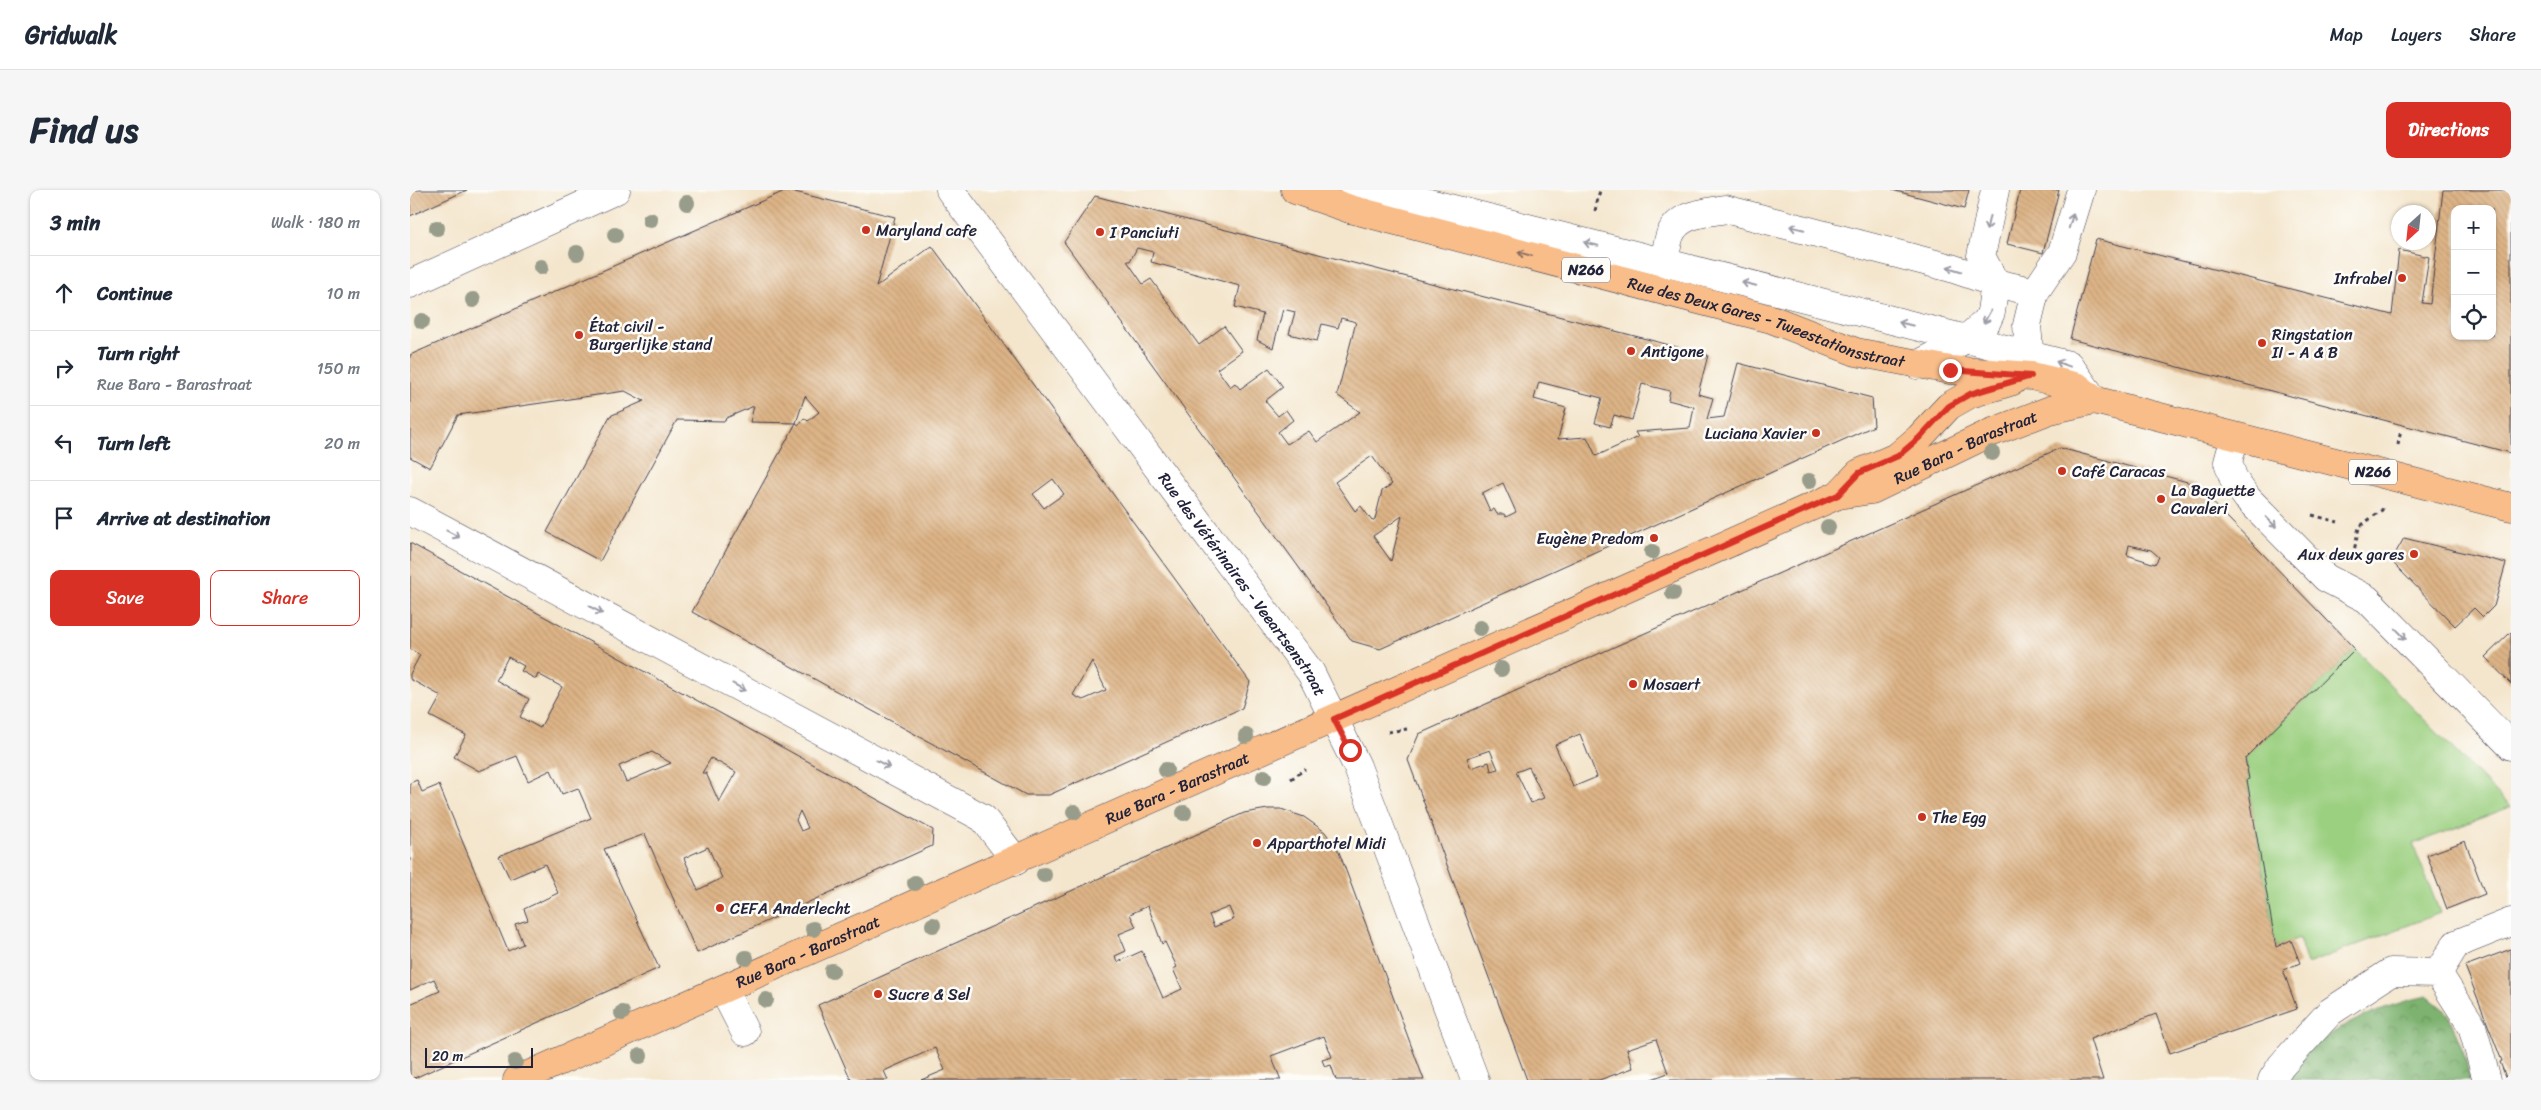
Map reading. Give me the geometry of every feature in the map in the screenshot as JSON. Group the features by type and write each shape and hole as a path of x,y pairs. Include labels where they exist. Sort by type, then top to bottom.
{"main road":[{"name":"Rue des Deux Gares - Tweestationsstraat","path":"1295,190 1353,199 1771,319 1856,352 1917,365 2030,365 2078,388 2094,400 2511,507"},
{"name":"Rue Bara - Barastraat","path":"1838,495 1859,473 1898,456 1919,438 1949,406 2030,365"},
{"name":"Rue Bara - Barastraat","path":"517,1080 554,1072 723,989 1016,861 1838,495 1872,490 1990,432 2050,410 2094,400"}],"street":[{"path":"410,284 616,190"},
{"name":"Rue des Vétérinaires - Veeartsenstraat","path":"950,190 1311,673 1357,766 1475,1080"},
{"name":"Rue des Deux Gares - Tweestationsstraat","path":"1378,190 1966,339 2030,365"},
{"path":"1917,365 1966,339 1987,321 1991,312 1995,283 1981,256 1995,190"},
{"path":"2030,365 2027,325 2035,292 2062,252 2081,190"},
{"path":"1664,262 1670,234 1678,226 1691,215 1726,209 1951,268 1995,283 2035,292"},
{"path":"2235,436 2228,462 2234,480 2247,498 2326,578 2367,599 2511,746"},
{"path":"410,510 983,818 1016,861"},
{"path":"2438,973 2456,944 2511,922"},
{"path":"2272,1080 2281,1066 2330,1012 2383,977 2391,972 2438,973"},
{"path":"2438,973 2472,1026 2487,1080"},
{"path":"723,989 745,1032"}],"path":[{"path":"1594,214 1600,190"}],"green space":[{"path":"2355,649 2510,807 2413,844 2440,913 2307,964 2299,938 2276,947 2247,780 2249,779 2245,758"},
{"path":"2427,996 2448,1013 2465,1056 2470,1080 2285,1080 2303,1055 2330,1034 2378,1011"}],"building":[{"path":"410,190 467,190 410,216"},
{"path":"787,190 895,217 876,287 932,246 1250,682 1242,708 1049,795 1026,795 692,612 796,423 750,422 754,406 726,418 725,421 677,420 600,561 547,532 610,416 644,401 625,391 458,415 430,468 410,457 410,355","holes":["805,396 819,412 808,421 804,418 799,425 796,423","1053,479 1064,494 1044,508 1033,494","1092,661 1106,690 1083,700 1073,695"]},
{"path":"1892,190 1969,190 1964,209"},
{"path":"2020,190 2059,190 2043,253 2007,244"},
{"path":"2443,190 2511,190 2511,453 2070,339 2096,239 2392,315 2399,250 2429,257 2422,303 2430,304"},
{"path":"1095,196 1708,355 1698,394 1713,398 1707,419 1724,417 1738,363 1872,398 1874,426 1380,649 1352,641 1064,242","holes":["1137,248 1153,252 1151,262 1240,286 1235,307 1263,314 1257,340 1273,348 1283,309 1295,312 1289,334 1317,341 1322,324 1338,328 1341,318 1356,322 1337,395 1360,412 1317,442 1309,431 1287,444 1278,432 1293,420 1286,410 1278,416 1265,401 1283,387 1269,368 1240,389 1235,383 1230,387 1217,369 1242,351 1224,326 1199,345 1151,279 1143,284 1127,261 1130,261","1539,382 1602,398 1595,423 1610,427 1614,415 1632,420 1642,384 1670,391 1668,400 1694,407 1690,428 1635,432 1638,437 1596,456 1587,437 1558,439 1566,408 1534,399","1372,456 1392,484 1382,491 1375,519 1372,521 1361,506 1355,511 1335,482","1503,483 1516,512 1506,517 1504,514 1497,514 1494,509 1490,511 1482,493","1402,516 1391,561 1373,536"]},
{"path":"2060,448 2195,484 2355,649 2245,758 2249,779 2247,780 2276,947 2291,940 2300,963 2283,970 2297,1009 2170,1053 2156,1014 2090,1039 2103,1080 1649,1080 1668,1073 1656,1039 1627,1049 1633,1068 1599,1080 1527,1080 1408,760 1419,734","holes":["2129,545 2151,550 2159,557 2155,564 2127,555","1580,734 1597,777 1573,787 1555,745","1490,750 1498,769 1491,771 1489,762 1471,768 1467,758","1529,767 1544,798 1531,803 1516,772"]},
{"path":"2404,538 2506,563 2494,606 2483,617 2474,608 2455,626 2391,561"},
{"path":"410,543 933,830 932,846 697,953 645,834 604,849 659,968 410,1080 410,1004 440,991 434,979 410,990 410,783 417,780 422,792 439,785 508,951 523,944 515,924 528,920 524,909 558,893 545,864 510,879 499,856 591,818 578,788 562,794 551,770 528,781 517,756 479,771 454,757 466,735 430,716 441,696 410,679 410,674 420,655 410,649","holes":["508,657 524,666 521,671 536,679 538,674 562,687 540,728 520,717 529,699 496,680","652,752 671,763 626,782 619,766","711,758 736,772 719,802 706,773 702,773","800,811 808,828 801,831 796,820","708,847 722,878 698,890 684,858"]},
{"path":"2511,632 2511,684 2485,657"},
{"path":"1281,809 1304,817 1325,832 1339,852 1424,1080 1336,1080 1331,1065 1325,1067 1322,1060 1332,1057 1324,1036 1271,1056 1281,1080 921,1080 945,1070 935,1048 884,1071 888,1080 851,1080 818,1005 1244,813","holes":["1148,906 1162,944 1165,942 1177,967 1173,969 1182,989 1163,998 1142,951 1118,962 1115,956 1126,951 1119,934 1136,927 1130,914","1229,907 1234,919 1214,927 1209,915"]},
{"path":"2465,841 2485,894 2447,909 2427,855"},
{"path":"2511,949 2511,1080 2507,1080 2500,1062 2502,1061 2465,966"}],"place":[{"name":"Maryland cafe","path":"866,230"},
{"name":"I Panciuti","path":"1100,232"},
{"name":"Infrabel","path":"2402,278"},
{"name":"État civil - Burgerlijke stand","path":"579,335"},
{"name":"Ringstation II - A & B","path":"2262,343"},
{"name":"Antigone","path":"1631,351"},
{"name":"Luciana Xavier","path":"1816,433"},
{"name":"Café Caracas","path":"2062,471"},
{"name":"La Baguette Cavaleri","path":"2161,499"},
{"name":"Eugène Predom","path":"1654,538"},
{"name":"Aux deux gares","path":"2414,554"},
{"name":"Mosaert","path":"1633,684"},
{"name":"The Egg","path":"1922,817"},
{"name":"Apparthotel Midi","path":"1257,843"},
{"name":"CEFA Anderlecht","path":"720,908"},
{"name":"Sucre & Sel","path":"878,994"}],"route":[{"path":"1350,750 1334,719 1838,495 1859,473 1898,456 1919,438 1949,406 1970,394 2031,376 1950,370"}]}
